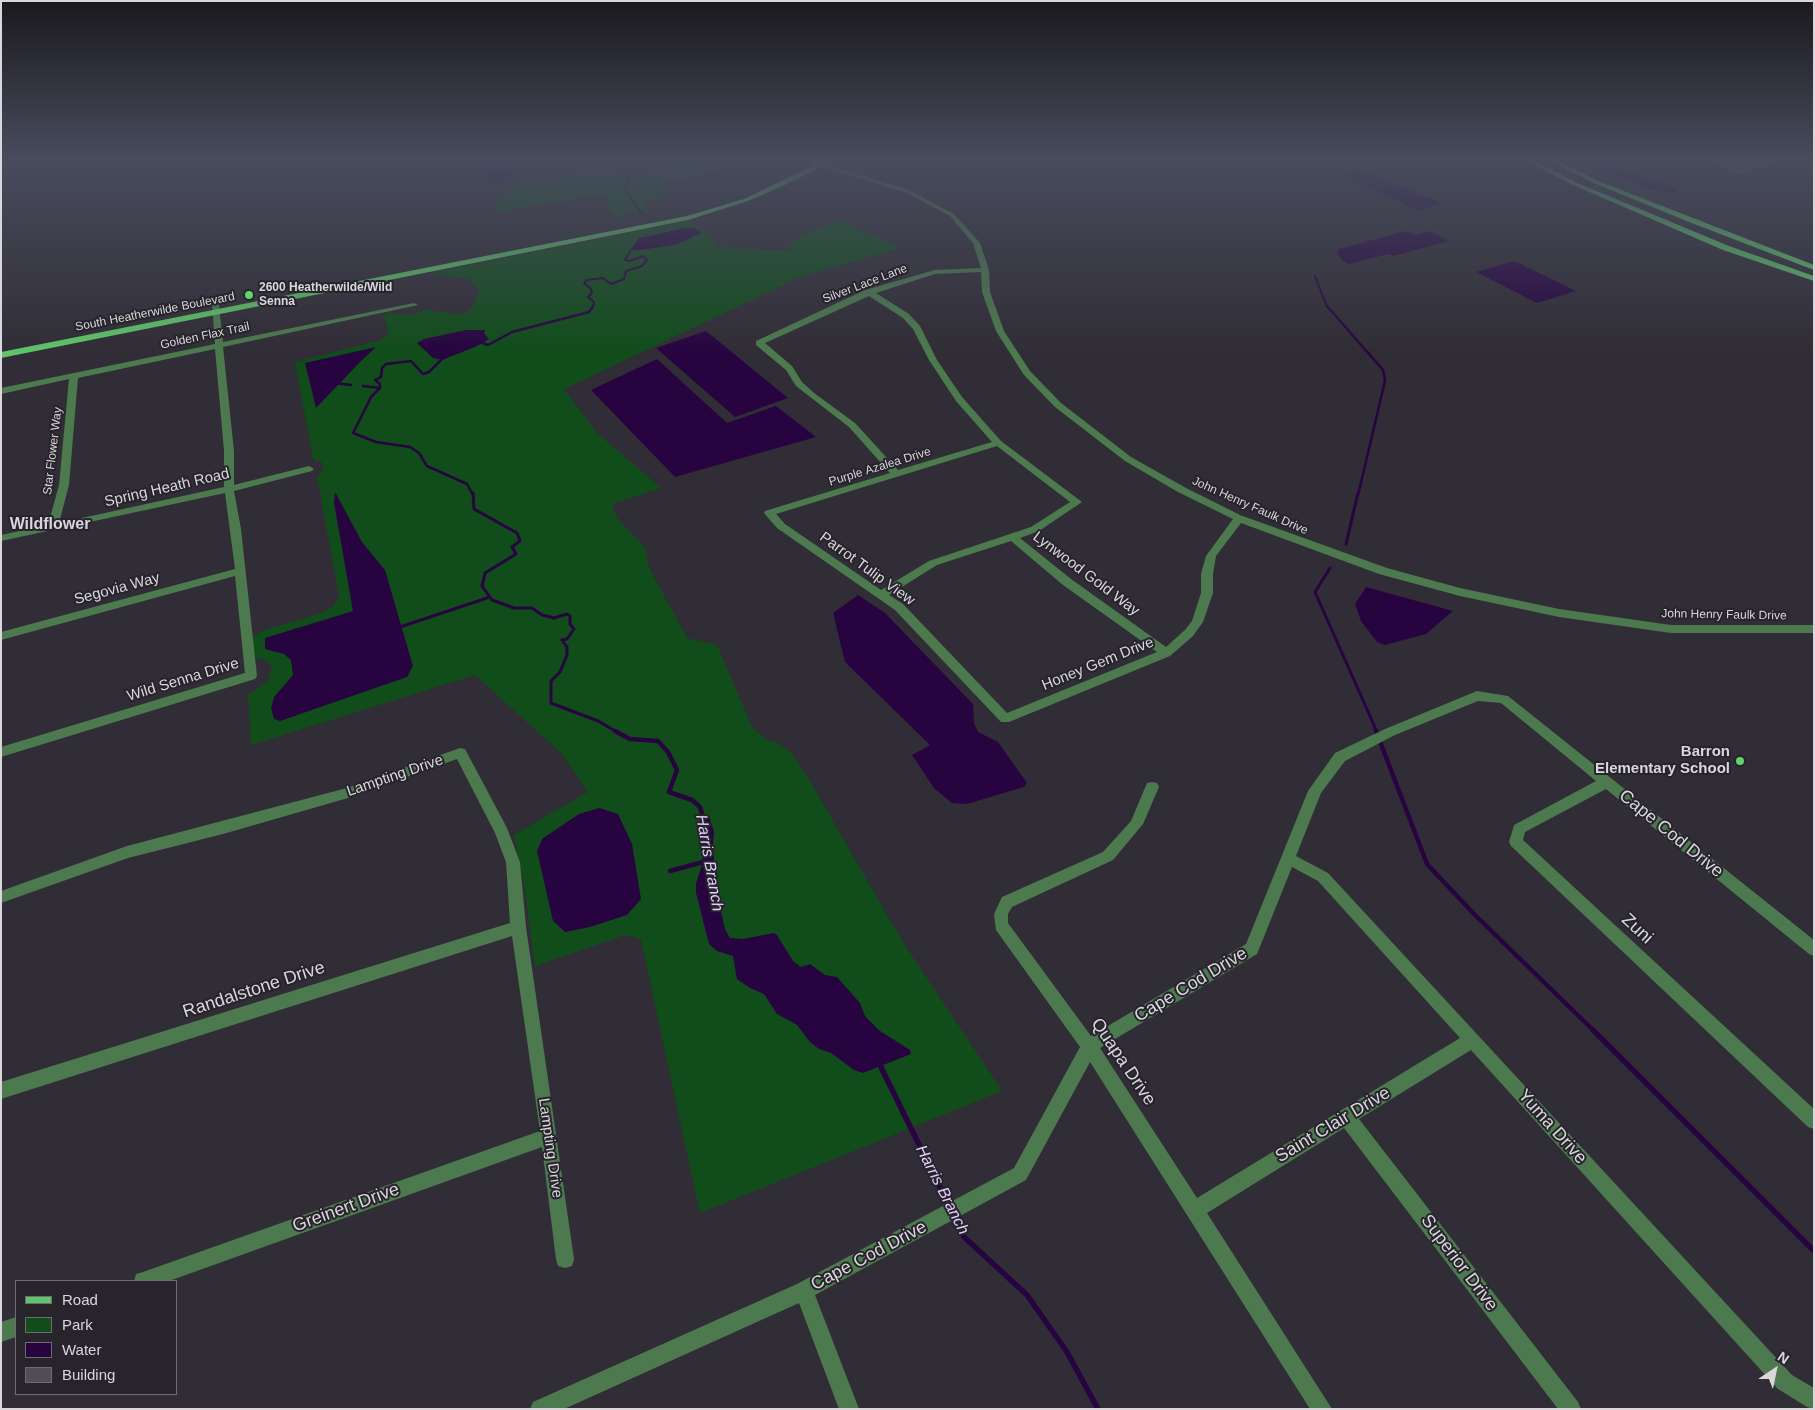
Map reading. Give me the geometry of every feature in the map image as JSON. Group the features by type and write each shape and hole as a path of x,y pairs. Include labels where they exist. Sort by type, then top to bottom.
{"main road":[{"name":"South Heatherwilde Boulevard","path":"546,244 632,224"},
{"name":"South Heatherwilde Boulevard","path":"1,355 215,309 648,224"},
{"path":"1668,224 1726,248 1814,279"},
{"path":"1700,224 1814,268"},
{"path":"1788,270 1814,275"},
{"name":"South Heatherwilde Boulevard","path":"1,346 215,309"}],"street":[{"name":"John Henry Faulk Drive","path":"959,224 976,244 985,270 986,292 1000,331 1027,373 1058,406 1128,458 1182,490 1240,518 1305,544 1382,571 1460,592 1559,612 1671,629 1814,629"},
{"name":"Silver Lace Lane","path":"897,475 852,424 811,395 799,384 789,368 759,343 868,292 914,277 935,272 985,270"},
{"path":"868,292 906,316 917,328 933,360 954,391 998,443 1077,502 1052,520 1013,537 933,563 881,595"},
{"name":"Golden Flax Trail","path":"1,391 414,305"},
{"name":"Wild Senna Drive","path":"1,752 251,676 229,489 229,451 215,309"},
{"name":"Star Flower Way","path":"52,528 64,485 74,376"},
{"name":"Purple Azalea Drive","path":"769,513 998,443"},
{"name":"Spring Heath Road","path":"1,538 229,489 309,469"},
{"name":"Parrot Tulip View","path":"769,513 781,526 899,607 1005,719"},
{"name":"Honey Gem Drive","path":"1005,719 1166,653 1188,633 1196,622 1207,593 1207,574 1212,556 1240,518"},
{"name":"Lynwood Gold Way","path":"1013,537 1067,582 1166,653"},
{"name":"Segovia Way","path":"1,636 240,571"},
{"name":"Cape Cod Drive","path":"540,1409 804,1291 1020,1174 1089,1046 1252,949 1315,791 1340,757 1390,732 1477,696 1504,699 1814,949"},
{"name":"Lampting Drive","path":"1,898 126,852 224,828 348,792 460,753 502,832 513,862 518,928 565,1259"},
{"name":"Zuni","path":"1606,782 1519,829 1516,842 1814,1121"},
{"name":"Quapa Drive","path":"1152,787 1136,824 1108,856 1008,902 1001,914 1001,925 1089,1046 1322,1409"},
{"name":"Yuma Drive","path":"1288,858 1323,877 1785,1382 1814,1400"},
{"name":"Randalstone Drive","path":"1,1091 518,928"},
{"name":"Saint Clair Drive","path":"1194,1210 1472,1040"},
{"name":"Superior Drive","path":"1347,1117 1570,1409"},
{"name":"Greinert Drive","path":"146,1280 549,1136"},
{"path":"804,1291 849,1409"},
{"path":"1,1332 15,1327"}],"green space":[{"path":"674,224 692,224 712,237 718,247 789,251 793,240 830,224 847,224 900,248 800,277 564,389 597,433 661,488 612,504 617,518 646,549 648,566 687,638 717,645 752,727 766,740 777,743 790,751 811,783 902,941 1002,1091 700,1213 641,940 625,935 535,966 524,883 514,835 588,792 560,752 475,675 251,745 248,695 269,680 272,667 267,661 254,657 252,637 262,631 319,614 333,606 339,596 317,476 324,470 321,461 316,461 313,458 295,362 382,340 389,333 384,317 388,313 408,315 427,310 464,315 474,305 479,291 469,279 431,273"}],"water":[{"path":"685,228 694,228 702,233 675,245 640,250 631,249 639,238"},
{"path":"1406,231 1416,235 1430,231 1449,241 1394,256 1388,254 1349,264 1337,254 1339,249"},
{"path":"1514,261 1576,291 1537,303 1476,272"},
{"path":"466,330 485,330 484,333 489,339 475,347 442,360 433,358 417,343 424,339"},
{"path":"706,331 788,398 735,417 656,348"},
{"path":"376,347 360,362 316,408 305,363"},
{"path":"657,359 727,423 776,406 816,437 675,477 591,390"},
{"path":"335,492 362,542 385,570 413,666 407,677 280,721 274,719 271,708 274,697 293,675 291,660 284,654 265,649 265,638 353,611 334,503"},
{"path":"1366,587 1453,611 1426,634 1385,645 1377,642 1361,621 1355,604"},
{"path":"858,595 885,613 973,704 974,723 978,732 998,742 1027,783 1024,787 967,804 952,803 934,788 912,755 930,745 845,662 833,613"},
{"path":"599,808 618,814 632,844 641,899 627,915 590,927 565,932 553,921 537,851 542,839 579,814"},
{"path":"709,816 714,832 715,878 725,929 730,938 743,939 774,933 793,961 801,967 810,964 825,975 837,977 860,1003 865,1016 880,1031 910,1050 911,1054 863,1073 854,1070 831,1053 819,1049 810,1042 797,1025 777,1014 764,994 750,988 737,979 733,956 717,951 709,944 696,893 696,883 703,862 700,818"}],"waterway":[{"name":"Harris Branch","path":"593,307 594,302 588,297 592,293 591,289 584,283 587,280 603,278 611,284 624,279 626,271 642,266 647,260 643,256 630,261 625,260 631,250 641,247"},
{"path":"1315,276 1327,307"},
{"name":"Harris Branch","path":"480,342 488,345 512,332 589,312 593,306"},
{"path":"1327,306 1383,370 1385,381 1358,495"},
{"name":"Harris Branch","path":"380,388 380,384 375,380 381,377 382,368 386,364 411,361 423,374 429,372 444,357"},
{"path":"335,383 351,385"},
{"path":"363,386 380,388"},
{"name":"Harris Branch","path":"380,388 371,397 353,433 376,442 410,447 419,453 427,466 467,484 473,495"},
{"name":"Harris Branch","path":"473,493 474,509 517,533 520,541 512,547 516,554 485,573 482,586 490,597"},
{"path":"1346,544 1358,493"},
{"path":"1330,568 1315,592 1377,732"},
{"path":"397,628 490,597"},
{"name":"Harris Branch","path":"490,597 492,600 514,608 532,608 542,615 554,618 567,614 570,616 570,624 574,629 567,639 562,640 567,647 567,655 560,672 551,681 551,703 598,721 617,732"},
{"name":"Harris Branch","path":"615,731 630,739 658,741 668,752 677,770 669,792 692,800 700,807 704,821"},
{"path":"1376,731 1427,864 1473,913 1595,1032"},
{"path":"670,871 707,861"},
{"path":"1595,1032 1814,1251"},
{"name":"Harris Branch","path":"878,1061 950,1208"},
{"name":"Harris Branch","path":"953,1214 964,1237 1027,1295 1067,1352 1098,1409"}],"place":[{"name":"2600 Heatherwilde/Wild Senna","path":"249,295"},
{"name":"Barron Elementary School","path":"1740,761"}],"district":[{"name":"Wildflower","path":"50,525"}]}
